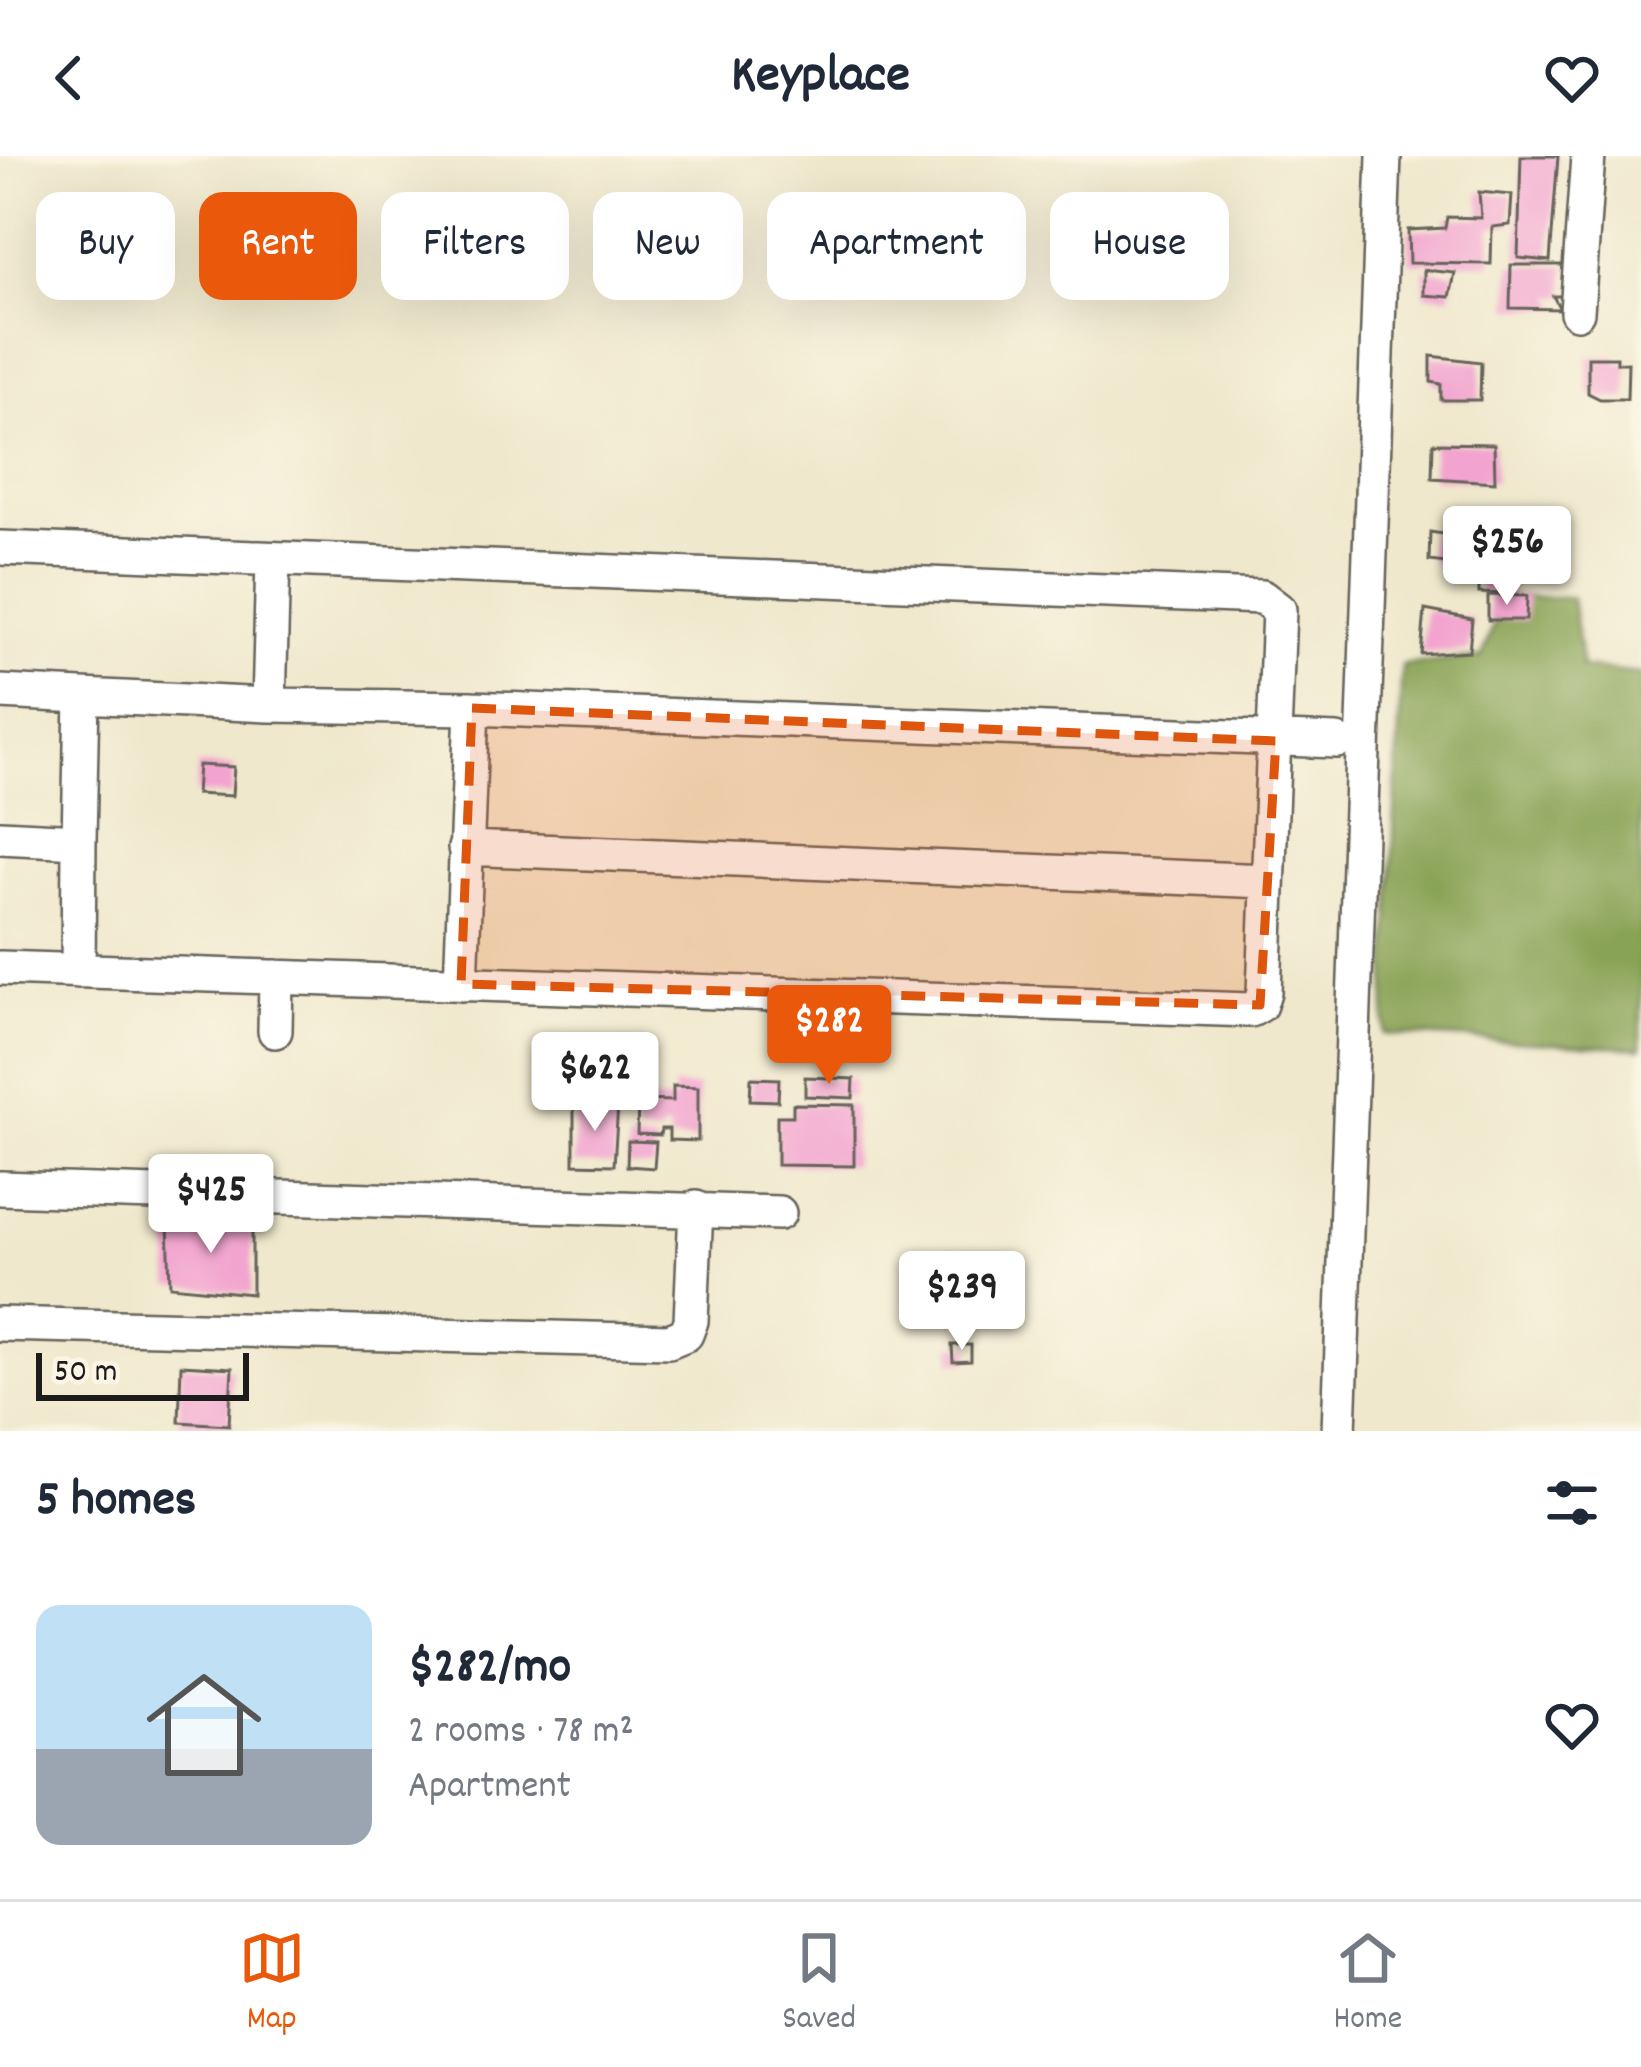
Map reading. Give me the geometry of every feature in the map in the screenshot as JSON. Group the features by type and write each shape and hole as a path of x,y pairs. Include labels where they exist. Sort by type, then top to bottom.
{"street":[{"path":"1339,1431 1384,156"},
{"path":"1577,312 1588,156"},
{"path":"0,548 1262,597 1279,610 1264,992 1260,1005 1251,1010 0,968"},
{"path":"269,705 273,559"},
{"path":"0,692 1337,741"},
{"path":"78,971 82,695"},
{"path":"461,984 472,708"},
{"path":"0,837 79,841"},
{"path":"465,848 1268,881"},
{"path":"274,1031 276,977"},
{"path":"0,1188 779,1213"},
{"path":"0,1324 669,1341 686,1334 692,1321 696,1208"}],"highlighted area":[{"path":"472,708 1276,741 1260,1005 461,984"}],"green space":[{"path":"1504,596 1572,598 1582,668 1641,674 1641,1048 1384,1034 1402,665 1482,657"}],"building":[{"path":"1521,156 1558,156 1550,261 1518,258"},
{"path":"1479,192 1512,195 1510,225 1492,227 1491,264 1409,263 1408,230 1445,228 1447,217 1481,218"},
{"path":"1511,265 1566,265 1565,296 1553,296 1560,309 1510,308"},
{"path":"1424,270 1455,273 1450,297 1424,295"},
{"path":"1431,356 1481,362 1480,400 1441,400 1441,384 1431,382"},
{"path":"1588,357 1617,357 1617,363 1628,363 1627,399 1600,399 1588,393"},
{"path":"1433,443 1494,444 1495,482 1432,478"},
{"path":"1483,522 1508,523 1507,550 1480,549 1480,560 1511,560 1510,594 1479,593 1479,567 1429,561 1430,532 1482,540"},
{"path":"1488,595 1527,596 1526,620 1488,620"},
{"path":"1425,610 1472,619 1469,651 1421,654"},
{"path":"198,765 234,767 232,796 196,794"},
{"path":"805,1077 854,1079 853,1098 805,1096"},
{"path":"751,1078 779,1079 778,1101 750,1100"},
{"path":"673,1086 698,1087 698,1141 669,1140 669,1129 661,1129 660,1135 637,1134 638,1100 673,1101"},
{"path":"574,1103 618,1104 614,1165 574,1164"},
{"path":"793,1104 854,1105 854,1166 777,1165 777,1116 793,1116"},
{"path":"628,1141 656,1142 654,1168 627,1166"},
{"path":"168,1222 252,1223 252,1294 170,1286"},
{"path":"952,1345 971,1345 971,1361 953,1362"},
{"path":"181,1365 232,1368 229,1425 179,1422"}]}
